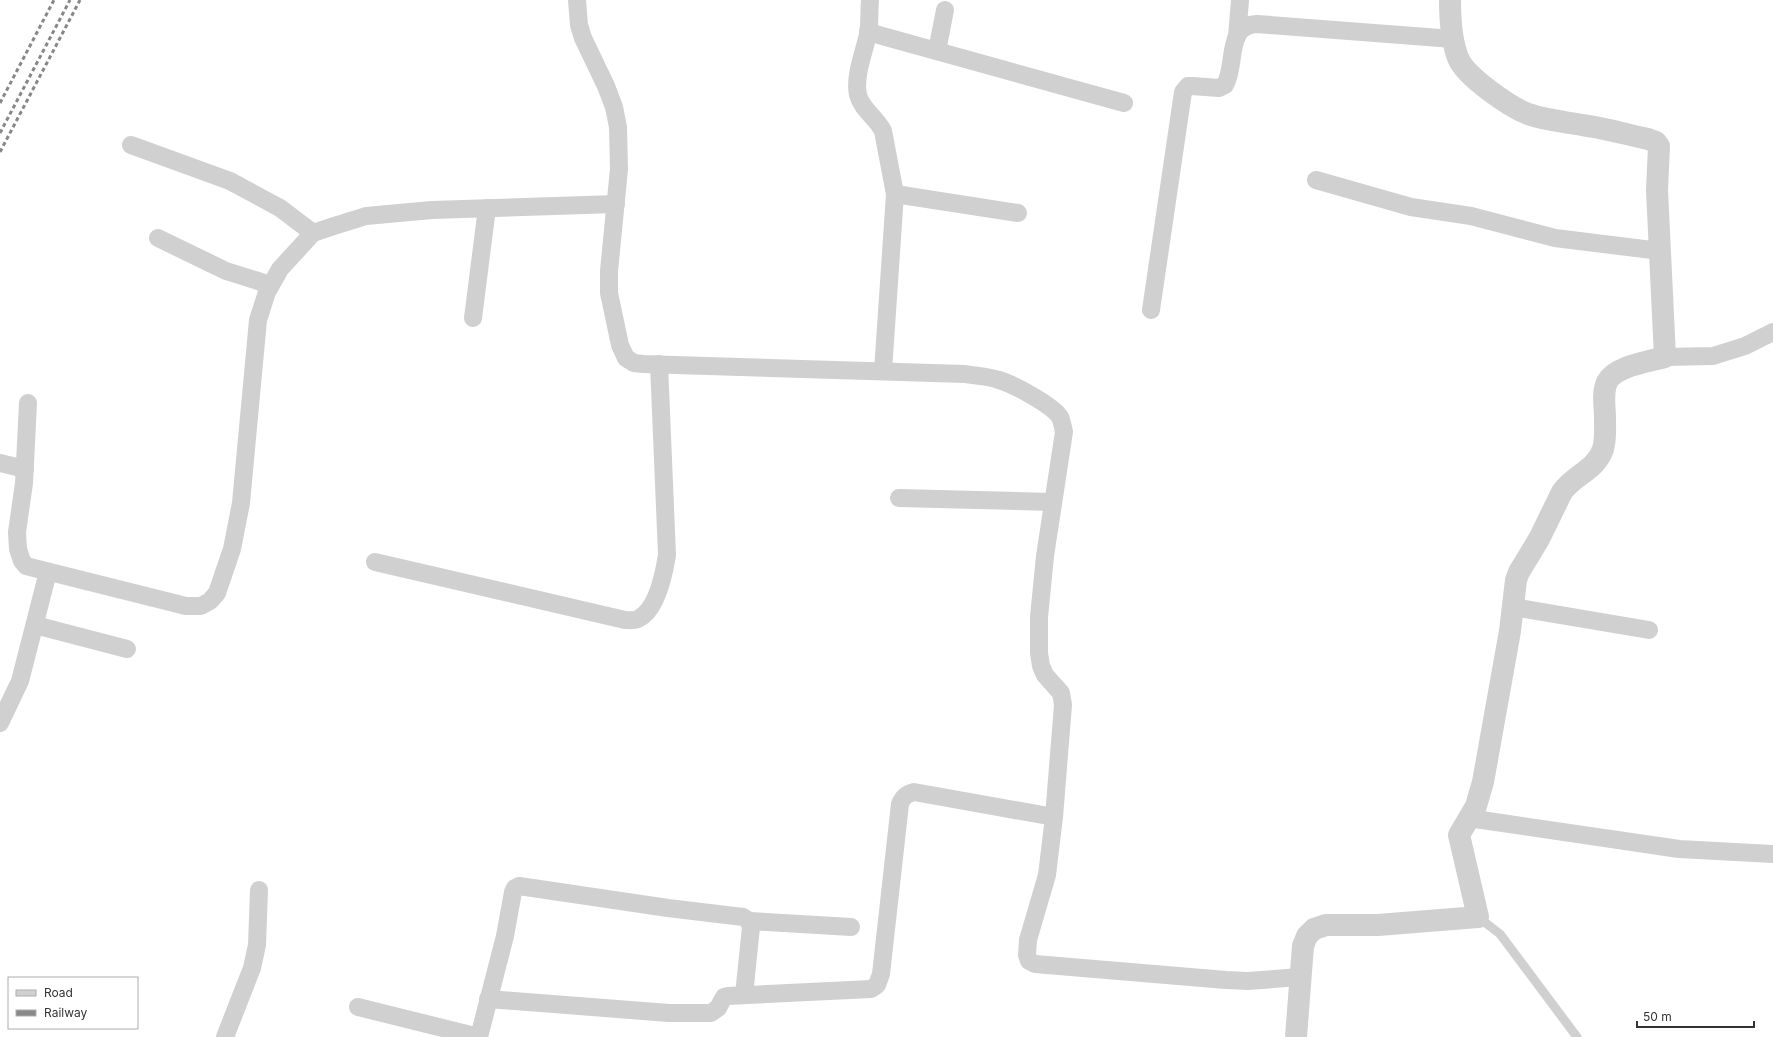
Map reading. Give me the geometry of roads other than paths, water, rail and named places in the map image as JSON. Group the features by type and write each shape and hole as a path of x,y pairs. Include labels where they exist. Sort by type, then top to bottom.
{"street":[{"path":"577,0 577,14 581,32 606,86 614,107 618,127 619,169 609,271 610,293 620,345 626,358 634,363 965,374 998,379 1014,386 1051,408 1060,418 1064,432 1045,556 1038,617 1039,653 1041,666 1045,675 1061,693 1063,700 1054,818 1047,875 1028,940 1026,955 1029,960 1035,964 1210,979 1248,981 1300,977"},
{"path":"870,0 868,32 858,75 858,95 862,104 883,131 895,194 883,371"},
{"path":"1151,310 1183,92 1188,86 1218,88 1225,85 1237,37 1240,0"},
{"path":"1450,0 1453,39 1456,52 1466,70 1496,95 1527,114 1549,120 1590,126 1656,142 1659,146 1660,152 1657,190 1664,357"},
{"path":"937,51 945,10"},
{"path":"1237,37 1241,29 1245,26 1257,24 1453,39"},
{"path":"868,32 1124,103"},
{"path":"131,145 230,181 280,208 314,233"},
{"path":"1316,180 1411,207 1471,216 1556,238 1660,251"},
{"path":"895,194 1018,213"},
{"path":"28,403 25,469 16,532 18,549 22,561 26,566 186,606 201,606 210,601 217,593 232,549 241,503 258,320 267,292 280,269 314,233 366,216 432,210 616,204"},
{"path":"473,318 487,208"},
{"path":"158,238 226,271 271,285"},
{"path":"1296,1037 1303,946 1307,936 1314,929 1326,925 1378,925 1478,917 1459,835 1480,796 1488,761 1510,631 1515,585 1519,572 1539,539 1562,492 1566,486 1591,468 1598,460 1603,449 1605,440 1604,392 1607,382 1613,374 1622,369 1664,357 1713,356 1745,346 1773,332"},
{"path":"375,562 625,620 637,620 645,614 661,585 666,555 659,364"},
{"path":"0,463 25,469"},
{"path":"899,498 1053,502"},
{"path":"0,723 20,681 48,572"},
{"path":"1513,607 1649,630"},
{"path":"34,625 127,649"},
{"path":"488,999 669,1013 711,1013 718,1008 724,997 871,989 877,985 881,974 900,804 908,793 914,792 1054,818"},
{"path":"1468,818 1679,848 1773,854"},
{"path":"358,1007 479,1037 505,936 513,892 515,888 519,886 668,908 743,917 749,921 851,927"},
{"path":"225,1037 252,968 257,945 259,890"},
{"path":"744,995 751,927 749,921"}],"lane":[{"path":"1478,917 1500,934 1577,1037"}],"railway":[{"path":"0,103 54,0"},
{"path":"0,133 70,0"},
{"path":"0,152 80,0"}]}
